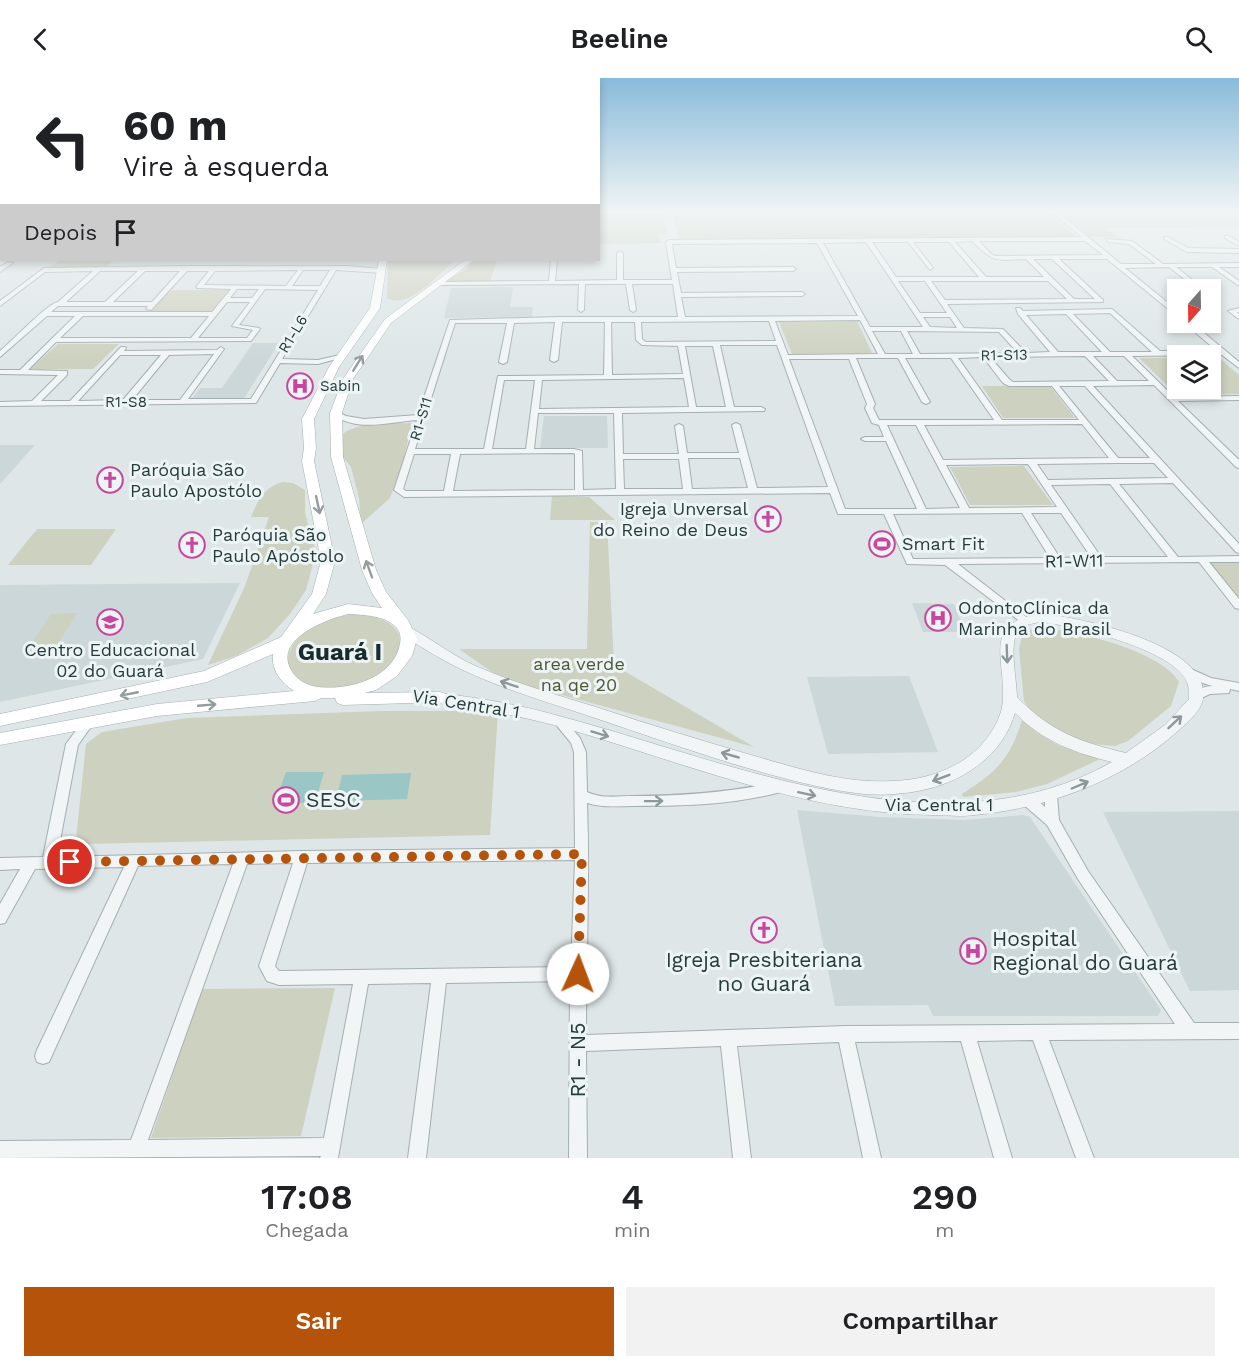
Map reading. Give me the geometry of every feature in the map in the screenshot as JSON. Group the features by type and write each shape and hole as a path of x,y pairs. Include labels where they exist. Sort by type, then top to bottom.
{"main road":[{"name":"Via Central 1","path":"291,636 319,594 328,561 308,461 326,448 348,379 361,357 399,311 468,261"},
{"name":"Via Central 1","path":"382,265 375,308 337,362 308,419 326,448 379,593 403,626"},
{"path":"378,296 390,302 413,301"},
{"path":"375,308 392,306 399,311"},
{"path":"0,720 199,678 249,659 291,636 311,621 348,609 367,609 384,613 403,626 410,647 403,662 389,676 368,687 344,693 241,701 158,711 0,739"},
{"path":"291,636 280,655 281,669 289,681 305,690 325,694"},
{"path":"241,701 263,704 328,699 440,698"}],"street":[{"path":"620,260 620,282"},
{"path":"672,260 682,319"},
{"path":"830,260 883,356"},
{"path":"880,260 927,328"},
{"path":"924,260 930,268"},
{"path":"968,260 984,279"},
{"path":"1030,260 1072,301"},
{"path":"943,302 1101,301 1057,260"},
{"path":"1112,260 1167,306"},
{"path":"1155,260 1162,266"},
{"path":"552,283 554,261"},
{"path":"0,270 10,263"},
{"path":"2,302 44,270 364,268 382,265"},
{"path":"1213,265 1239,284"},
{"path":"1119,266 1239,265"},
{"path":"1171,266 1188,279"},
{"path":"144,314 186,268"},
{"path":"214,268 199,287 321,288"},
{"path":"288,288 302,268"},
{"name":"R1-L6","path":"253,401 334,268"},
{"path":"61,303 99,269"},
{"path":"108,303 144,269"},
{"path":"673,270 793,269"},
{"path":"893,279 1049,279"},
{"path":"927,279 961,328"},
{"path":"629,282 633,310"},
{"path":"439,284 675,282"},
{"path":"581,310 582,283"},
{"path":"193,340 235,288"},
{"path":"53,340 250,339 257,330 235,326 263,288"},
{"path":"677,295 802,294"},
{"path":"226,300 254,300"},
{"path":"1011,302 1056,355"},
{"path":"0,355 54,305 61,303 153,304"},
{"path":"1239,310 1231,311 1239,317"},
{"path":"1020,313 1112,311 1159,354"},
{"path":"1068,312 1108,354"},
{"path":"44,314 214,314"},
{"path":"22,372 81,314"},
{"path":"918,315 951,315"},
{"path":"771,318 841,512 1065,510"},
{"name":"R1-S11","path":"833,490 448,494 399,492 451,322 559,319 862,318"},
{"path":"554,360 559,319"},
{"path":"608,319 608,376"},
{"path":"638,319 641,343 780,343"},
{"path":"503,362 511,320"},
{"path":"182,402 218,352 243,327"},
{"path":"902,328 918,356"},
{"path":"868,329 961,328 1003,331 1024,355"},
{"path":"1199,333 1239,366"},
{"path":"72,403 130,340"},
{"path":"681,344 693,410"},
{"path":"716,344 731,410"},
{"path":"126,402 167,352"},
{"path":"119,353 218,352"},
{"name":"R1-S13","path":"785,357 1223,353"},
{"path":"1126,354 1167,395"},
{"path":"985,355 1008,383 1155,383"},
{"path":"1088,355 1116,384"},
{"path":"852,356 876,423 1085,422"},
{"path":"900,356 926,402"},
{"path":"953,356 999,422"},
{"path":"277,361 337,362"},
{"path":"318,362 337,362"},
{"path":"0,372 64,373 35,403"},
{"path":"530,451 539,376"},
{"path":"488,451 500,379 503,377 688,376"},
{"path":"1054,384 1116,461"},
{"path":"1088,384 1239,550"},
{"path":"1221,398 1239,398"},
{"path":"1171,399 1239,465"},
{"name":"R1-S8","path":"0,404 253,401"},
{"path":"534,411 761,409"},
{"path":"618,410 620,492"},
{"path":"336,413 343,418 358,422"},
{"path":"326,448 337,433 358,422 421,417"},
{"path":"918,422 966,511"},
{"path":"881,423 923,511"},
{"path":"736,425 753,490"},
{"path":"679,426 688,491"},
{"path":"865,439 889,439"},
{"path":"448,494 456,451"},
{"path":"411,452 579,453 579,492"},
{"path":"619,456 743,455"},
{"path":"940,463 1156,460"},
{"path":"1031,462 1098,560"},
{"path":"1046,483 1175,480"},
{"path":"1113,482 1176,560"},
{"path":"1025,510 1057,561"},
{"name":"R1-W11","path":"887,512 910,562 1239,559"},
{"path":"1202,560 1239,606"},
{"path":"948,562 1025,620 1043,618 1067,621 1129,639 1162,652 1191,673 1215,683 1239,687"},
{"name":"Via Central 1","path":"403,626 458,663 495,679 696,745 809,777 862,787 912,786 934,781 975,761 990,747 1000,730 1010,699 1006,647 1008,635 1015,626 1025,620"},
{"path":"1191,673 1197,685 1197,696 1214,689 1239,693"},
{"name":"Via Central 1","path":"344,693 401,694 496,706 559,721 780,787 854,803 906,808 970,808 1030,802 1081,786 1131,760 1182,716 1197,696"},
{"path":"1010,699 1034,724 1059,740 1131,760"},
{"name":"R1 - N5","path":"559,721 576,741 580,752 582,854 578,974 578,1158"},
{"path":"49,862 72,744 87,724"},
{"path":"59,729 72,744"},
{"path":"580,794 595,801 717,799 780,787"},
{"path":"1051,795 1052,821"},
{"path":"580,813 595,801"},
{"path":"1030,802 1052,821 1087,880 1191,1032"},
{"path":"0,864 242,858 582,854"},
{"path":"302,857 267,966 272,976 279,978 439,977 578,974"},
{"path":"136,1149 242,858"},
{"path":"43,1056 134,861"},
{"path":"0,918 31,863"},
{"path":"0,1150 136,1149 330,1153 362,977"},
{"path":"417,1158 439,977"},
{"path":"578,1043 845,1034 1239,1031"},
{"path":"966,1032 1003,1158"},
{"path":"1038,1032 1085,1158"},
{"path":"845,1034 872,1158"},
{"path":"728,1038 742,1158"}],"shaded area":[{"path":"513,287 510,307 533,307 532,317 444,318 451,288"},
{"path":"253,343 279,343 243,400 191,400 200,388 222,388"},
{"path":"544,416 607,416 608,448 540,448"},
{"path":"0,445 35,445 0,484"},
{"name":"Centro Educacional 02 do Guará","path":"240,583 203,659 0,702 0,585"},
{"name":"OdontoClínica da Marinha do Brasil","path":"912,603 954,604 965,632 923,632"},
{"path":"909,676 938,752 828,754 807,677"},
{"name":"Hospital Regional do Guará","path":"797,810 880,817 964,820 1023,815 1030,817 1161,1010 1158,1016 933,1016 928,1005 835,1006"},
{"path":"1239,811 1239,990 1190,991 1103,812"}],"green space":[{"path":"59,261 113,261 106,267 49,268"},
{"path":"388,261 454,261 414,295 396,300 387,298"},
{"path":"472,261 497,261 490,281 444,282 468,268"},
{"path":"170,290 228,290 210,312 150,312"},
{"path":"857,321 872,353 792,354 779,322"},
{"path":"58,344 119,344 93,369 30,369"},
{"path":"1139,358 1167,358 1167,385"},
{"path":"1221,360 1239,375 1239,394 1221,394"},
{"path":"982,386 1050,386 1075,418 1003,418"},
{"path":"412,423 402,466 390,498 361,524 359,498 351,467 342,456 340,436 365,425"},
{"path":"1024,466 1053,505 970,505 950,467"},
{"path":"283,482 293,483 305,490 305,513 316,552 306,590 290,614 268,638 236,656 208,665 245,586 269,517 251,517 266,491"},
{"path":"552,496 589,497 615,520 550,520"},
{"name":"area verde na qe 20","path":"590,522 607,522 614,665 754,747 502,679 459,649 587,649"},
{"path":"37,529 116,529 91,565 8,565"},
{"path":"1239,562 1239,600 1208,563"},
{"path":"77,613 57,645 30,646 51,614"},
{"path":"362,614 385,621 400,636 399,653 390,666 365,681 338,688 312,686 295,676 288,661 289,652 303,634 330,619"},
{"path":"1035,627 1092,637 1153,660 1169,670 1179,682 1171,706 1128,741 1115,746 1081,743 1033,715 1024,701 1019,649 1022,636"},
{"name":"SESC","path":"382,711 498,711 490,835 83,844 76,839 86,744 102,732 187,718"},
{"path":"1022,720 1040,735 1059,745 1102,758 1047,784 1016,792 963,797 962,794 984,779 1007,755"},
{"path":"335,988 301,1136 151,1138 202,989"}],"water":[{"path":"286,772 324,772 315,803 275,803"},
{"path":"411,773 407,799 336,801 342,775"}],"place":[{"name":"Sabin","path":"300,386"},
{"name":"Paróquia São Paulo Apostólo","path":"110,480"},
{"name":"Igreja Unversal do Reino de Deus","path":"768,519"},
{"name":"Smart Fit","path":"882,544"},
{"name":"Paróquia São Paulo Apóstolo","path":"192,545"},
{"name":"OdontoClínica da Marinha do Brasil","path":"938,618"},
{"name":"Centro Educacional 02 do Guará","path":"110,622"},
{"name":"SESC","path":"286,800"},
{"name":"Igreja Presbiteriana no Guará","path":"764,930"},
{"name":"Hospital Regional do Guará","path":"973,951"}],"district":[{"name":"Guará I","path":"340,652"}],"route":[{"path":"70,862 582,854 578,974"}]}
